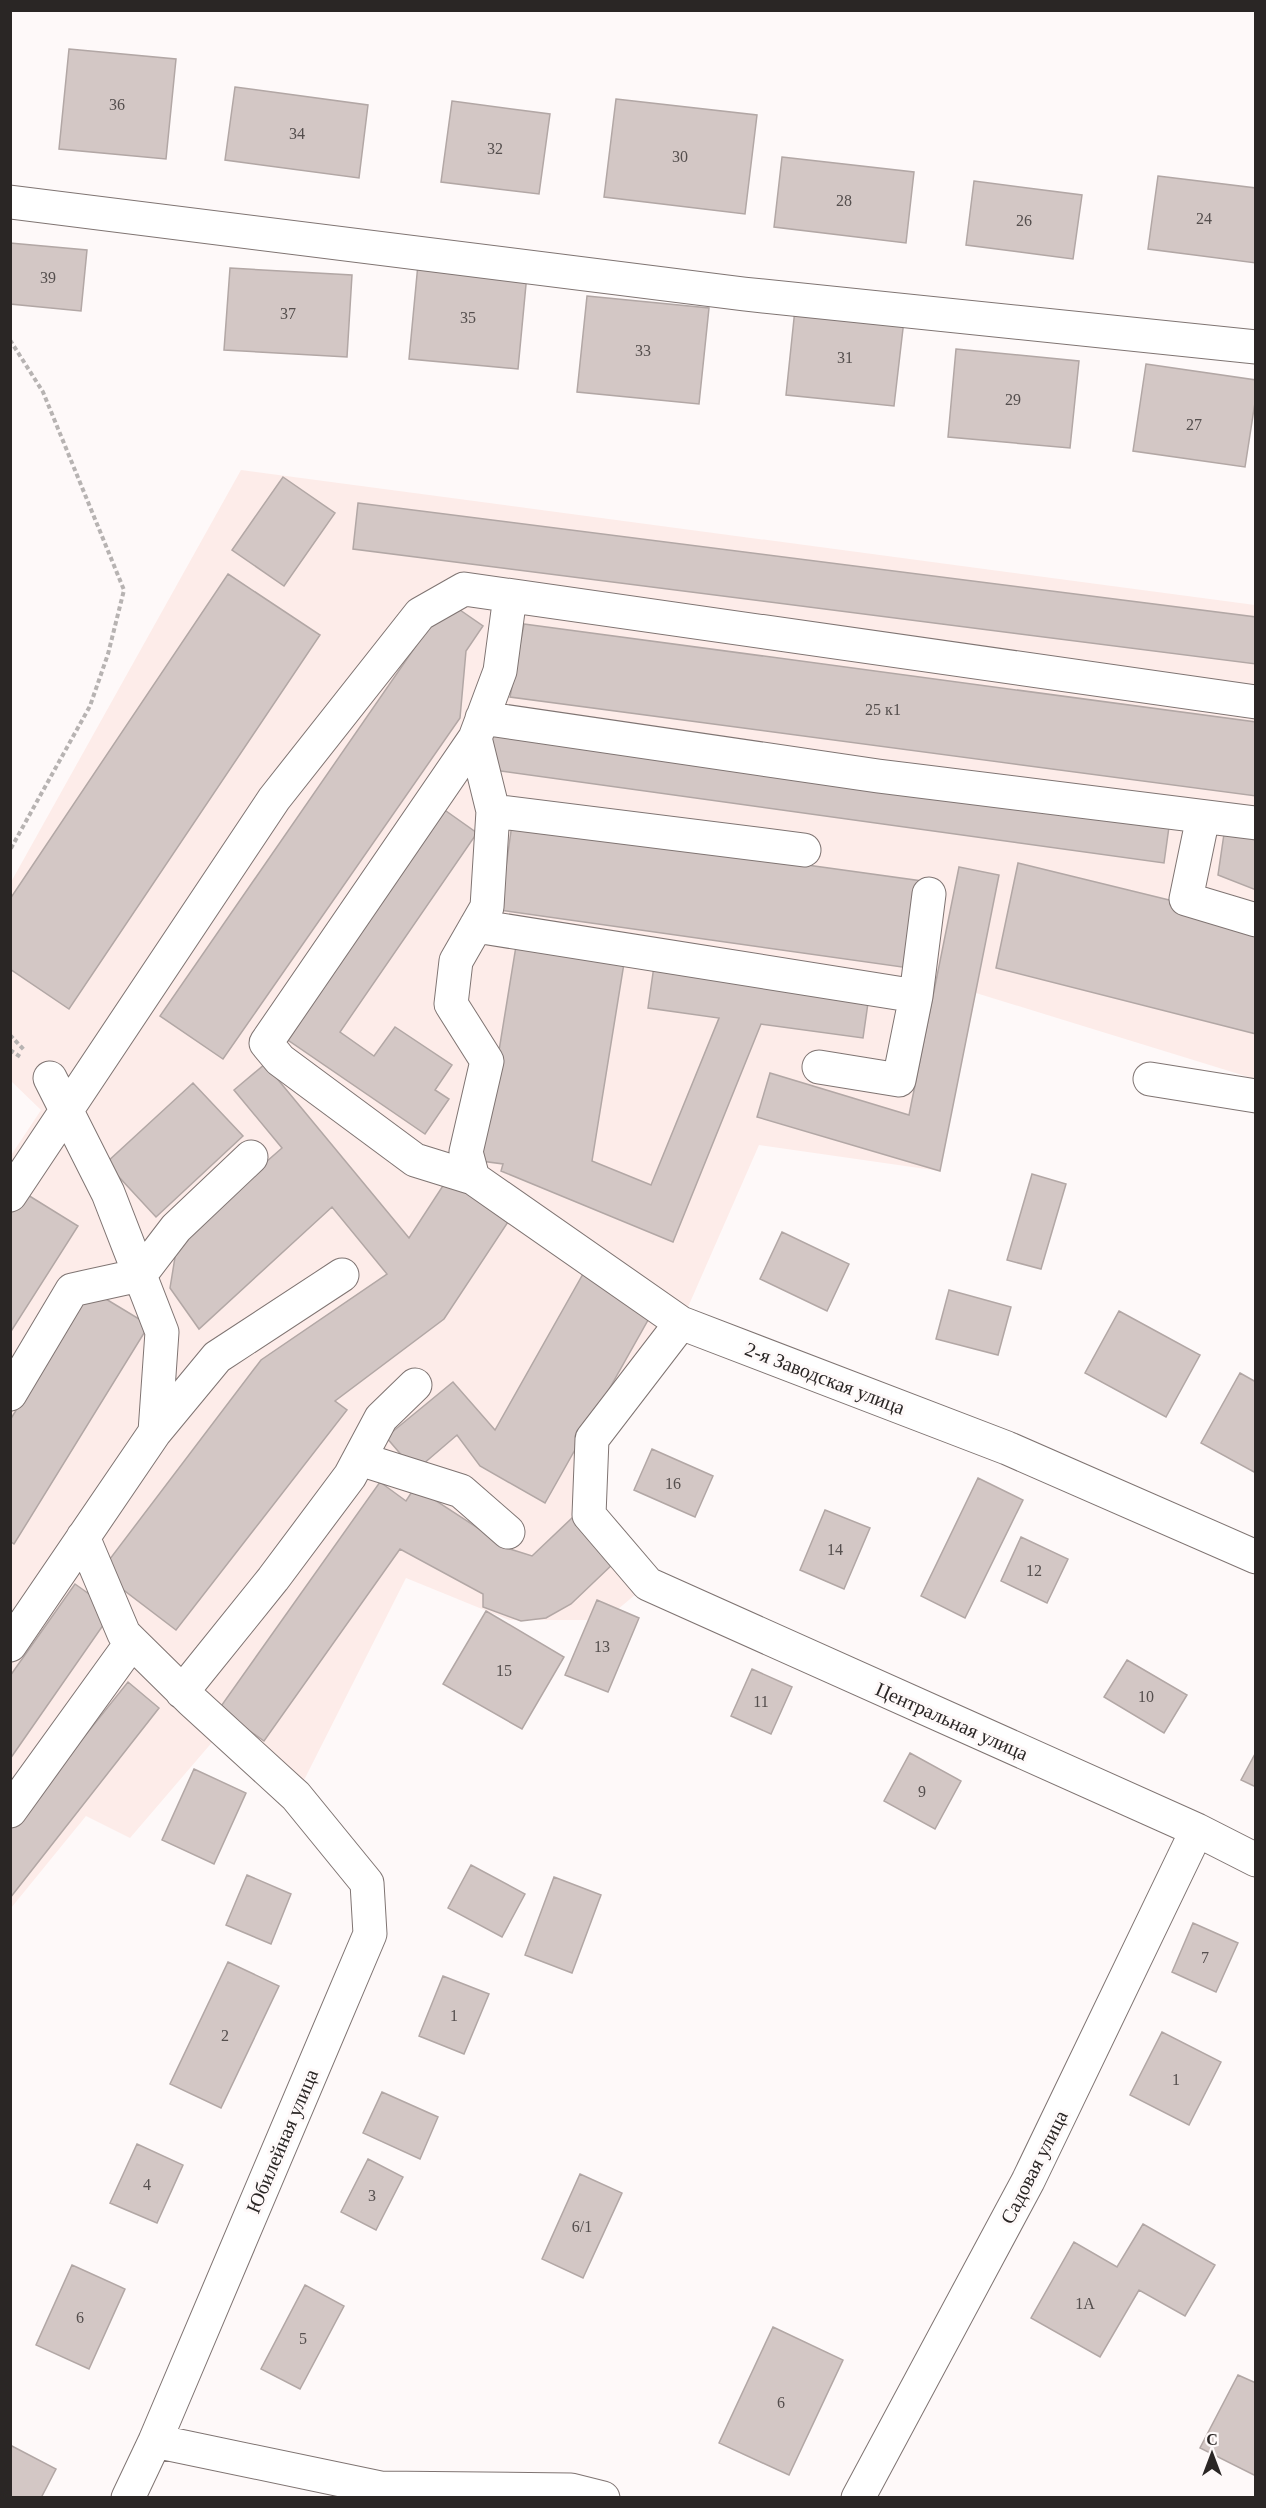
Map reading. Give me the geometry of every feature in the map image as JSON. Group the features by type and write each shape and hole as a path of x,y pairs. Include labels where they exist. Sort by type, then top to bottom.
{"street":[{"path":"10,202 744,294 1256,347"},
{"path":"10,1194 273,799 420,614 464,589 1256,702"},
{"path":"473,1179 466,1152 487,1061 451,1004 456,961 487,907 493,811 478,728 500,671 510,596"},
{"path":"478,728 1256,823"},
{"name":"2-я Заводская улица","path":"478,728 266,1043 280,1060 415,1160 473,1179 681,1323 1007,1448 1256,1557"},
{"path":"493,811 804,850"},
{"path":"1203,817 1186,899 1256,920"},
{"path":"819,1067 899,1080 916,996 929,894"},
{"path":"476,926 916,996"},
{"path":"50,1078 108,1192 162,1332 155,1432"},
{"path":"1150,1079 1256,1096"},
{"path":"10,1394 72,1290 140,1275 176,1228 251,1157"},
{"path":"10,1645 155,1432 217,1357 342,1275"},
{"name":"Центральная улица","path":"681,1323 592,1439 589,1515 648,1584 1197,1830 1256,1860"},
{"path":"182,1692 273,1579 350,1476 381,1418 415,1385"},
{"path":"360,1459 461,1491 508,1532"},
{"name":"Юбилейная улица","path":"83,1537 124,1634 182,1692 296,1796 367,1883 370,1934 155,2441 128,2498"},
{"path":"10,1811 132,1642"},
{"name":"Садовая улица","path":"858,2498 1028,2181 1197,1830"},
{"path":"155,2441 380,2488 571,2490 603,2498"}],"path":[{"path":"10,340 43,392 124,590 108,654 90,706 10,850"}],"shaded area":[{"path":"241,470 1255,605 1255,1079 976,993 940,1171 759,1145 681,1323 592,1439 589,1515 648,1584 605,1620 509,1620 406,1578 296,1796 232,1719 130,1838 86,1816 11,1908 10,1157 41,1110 11,1081 11,882"}],"building":[{"path":"69,49 176,59 166,159 59,149"},
{"path":"235,87 368,105 359,178 225,160"},
{"path":"616,99 757,115 745,214 604,197"},
{"path":"452,101 550,114 539,194 441,182"},
{"path":"782,157 914,172 906,243 774,227"},
{"path":"1158,176 1256,188 1256,263 1148,249"},
{"path":"974,181 1082,195 1073,259 966,245"},
{"path":"10,243 87,250 81,311 10,304"},
{"path":"418,264 527,274 518,369 409,359"},
{"path":"230,268 352,275 347,357 224,350"},
{"path":"587,296 709,308 699,404 577,392"},
{"path":"795,309 904,320 894,406 786,395"},
{"path":"956,349 1079,361 1070,448 948,437"},
{"path":"1146,364 1256,380 1256,396 1245,467 1133,451"},
{"path":"283,477 335,513 284,586 232,550"},
{"path":"358,503 1256,617 1256,664 353,549"},
{"path":"228,574 320,635 69,1009 10,969 10,899"},
{"path":"447,601 483,626 466,651 460,718 223,1059 160,1016"},
{"path":"524,624 1256,722 1256,796 510,697"},
{"path":"491,732 1169,827 1164,863 486,769"},
{"path":"439,806 477,833 340,1032 374,1056 395,1027 452,1065 435,1090 449,1099 425,1134 282,1036"},
{"path":"512,824 922,881 909,968 500,910"},
{"path":"1225,827 1256,831 1256,890 1218,875"},
{"path":"1018,863 1210,910 1256,924 1256,1034 996,968"},
{"path":"959,867 999,875 940,1171 757,1117 770,1073 909,1115"},
{"path":"517,940 625,957 592,1161 651,1185 719,1018 648,1008 655,959 870,989 863,1038 761,1024 673,1242 501,1171 503,1164 481,1161"},
{"path":"265,1064 409,1238 448,1178 510,1219 444,1319 335,1401 347,1410 176,1630 100,1572 261,1360 387,1274 332,1207 199,1329 170,1288 178,1239 282,1148 234,1090"},
{"path":"193,1083 243,1136 156,1217 106,1163"},
{"path":"1032,1174 1066,1184 1041,1269 1007,1260"},
{"path":"23,1192 78,1226 10,1333 10,1212"},
{"path":"782,1232 849,1264 827,1311 760,1279"},
{"path":"583,1274 652,1313 545,1503 480,1466 457,1435 415,1471 386,1437 453,1382 495,1430"},
{"path":"91,1290 149,1325 14,1544 10,1541 10,1420"},
{"path":"949,1290 1011,1307 998,1355 936,1339"},
{"path":"1119,1311 1200,1355 1166,1417 1085,1373"},
{"path":"1240,1373 1256,1382 1256,1469 1254,1472 1201,1443"},
{"path":"652,1449 713,1476 695,1517 634,1490"},
{"path":"978,1478 1023,1500 965,1618 921,1596"},
{"path":"380,1482 406,1501 415,1487 510,1549 532,1556 573,1517 616,1561 571,1604 546,1618 521,1621 483,1607 483,1594 400,1549 264,1741 219,1709"},
{"path":"825,1510 870,1528 844,1589 800,1570"},
{"path":"1021,1537 1068,1559 1047,1603 1001,1581"},
{"path":"75,1584 113,1611 10,1759 10,1676"},
{"path":"597,1600 639,1618 608,1692 565,1675"},
{"path":"486,1611 564,1657 522,1729 443,1684"},
{"path":"1127,1660 1187,1695 1164,1733 1104,1697"},
{"path":"752,1669 792,1687 771,1734 731,1716"},
{"path":"128,1682 159,1708 10,1898 10,1829"},
{"path":"1256,1752 1256,1787 1241,1780"},
{"path":"910,1753 961,1781 935,1829 884,1801"},
{"path":"194,1769 246,1793 214,1864 162,1840"},
{"path":"471,1865 525,1894 502,1937 448,1908"},
{"path":"247,1875 291,1894 271,1944 226,1925"},
{"path":"554,1877 601,1895 572,1973 525,1955"},
{"path":"1193,1923 1238,1943 1216,1992 1172,1972"},
{"path":"228,1962 279,1986 221,2108 170,2084"},
{"path":"443,1976 489,1994 464,2054 419,2036"},
{"path":"1162,2032 1221,2062 1189,2125 1130,2095"},
{"path":"382,2092 438,2117 420,2159 363,2133"},
{"path":"137,2144 183,2165 157,2223 110,2203"},
{"path":"368,2159 403,2177 376,2230 341,2212"},
{"path":"580,2174 622,2193 583,2278 542,2259"},
{"path":"1143,2224 1215,2265 1185,2316 1139,2290 1100,2357 1031,2318 1074,2242 1117,2267"},
{"path":"72,2265 125,2289 89,2369 36,2345"},
{"path":"305,2285 344,2306 300,2389 261,2369"},
{"path":"773,2327 843,2360 789,2475 719,2443"},
{"path":"1238,2375 1256,2383 1256,2476 1200,2448"},
{"path":"10,2445 56,2469 41,2498 10,2498"}]}
